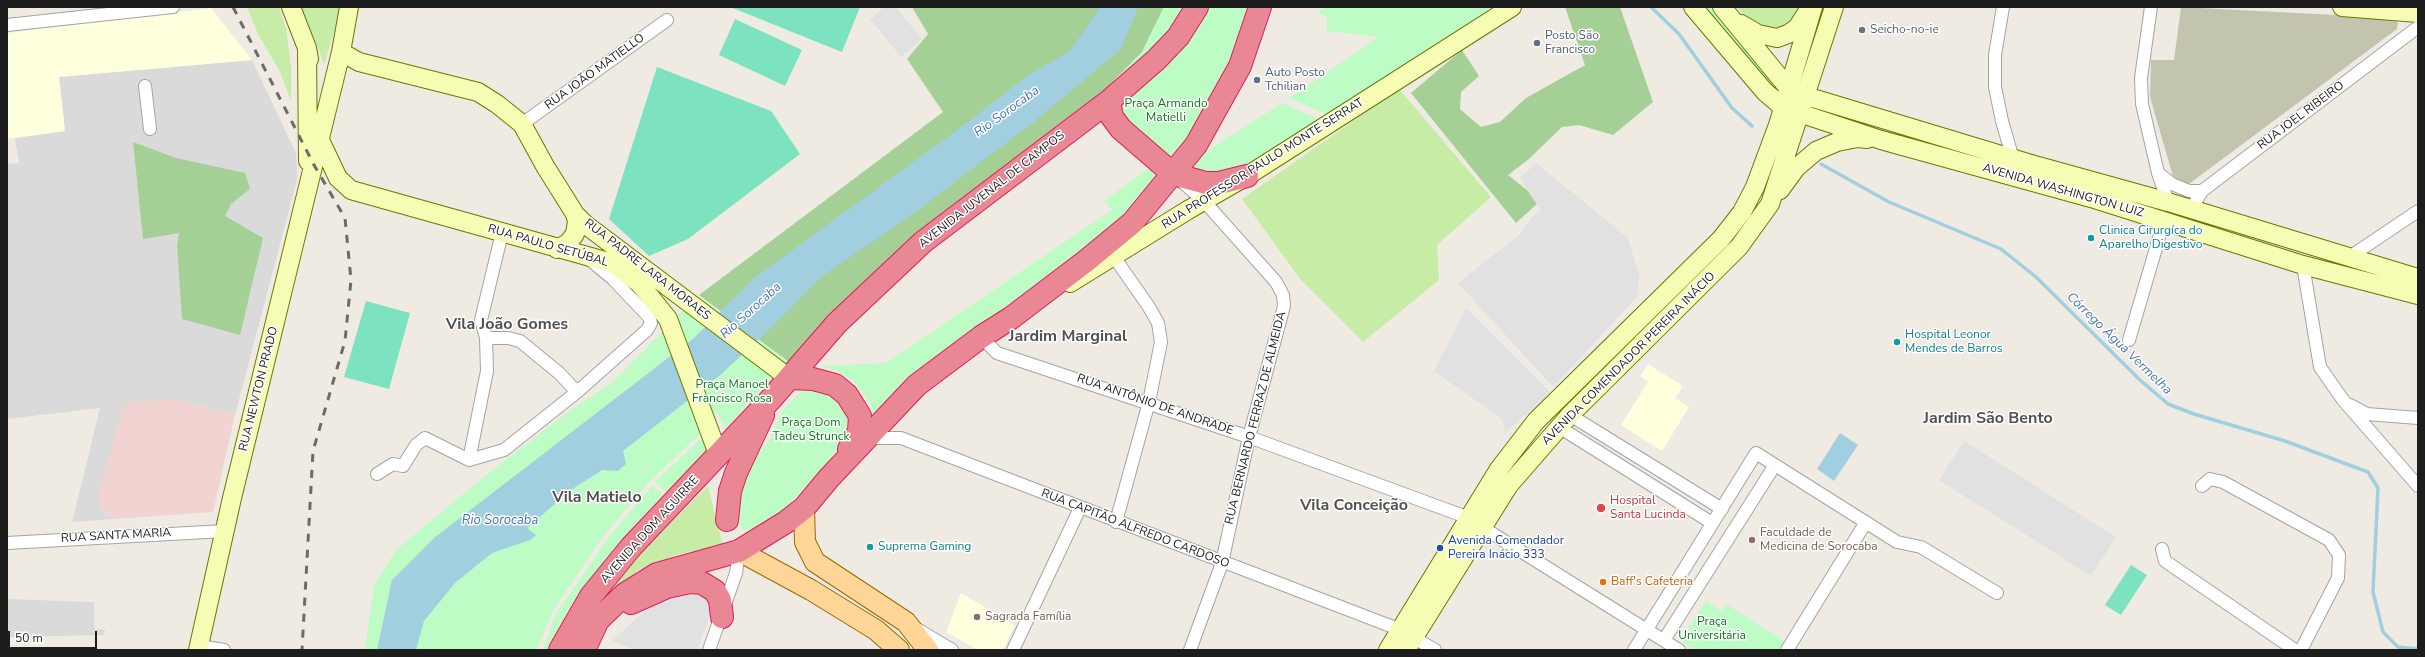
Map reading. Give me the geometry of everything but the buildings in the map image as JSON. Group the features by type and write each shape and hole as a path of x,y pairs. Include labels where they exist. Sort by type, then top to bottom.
{"highway":[{"name":"AVENIDA JUVENAL DE CAMPOS","path":"770,400 836,323 923,242 1109,101 1156,60 1178,37 1197,7"},
{"path":"829,478 917,385 981,337 1011,318 1086,261 1132,223 1196,144 1240,66 1260,7"},
{"path":"1109,101 1112,117 1122,128 1173,174 1206,183 1219,183 1247,176"},
{"path":"789,378 813,379 835,385 847,395 860,416 859,431 829,478"},
{"path":"727,520 730,491 736,473 770,400"},
{"name":"AVENIDA DOM AGUIRRE","path":"560,650 591,596 631,547 770,400"},
{"path":"718,454 727,520 739,551"},
{"name":"AVENIDA DOM AGUIRRE","path":"584,650 598,620 625,594 657,574 739,551 768,536 804,508 829,478"},
{"path":"598,620 668,587 690,582 702,583 715,591 720,600 722,617"}],"main road":[{"path":"291,7 307,48 321,135"},
{"name":"RUA NEWTON PRADO","path":"199,648 225,531 341,52 349,7"},
{"name":"RUA PROFESSOR PAULO MONTE SERRAT","path":"1011,318 1247,176 1512,7"},
{"path":"1693,7 1765,92 1795,102"},
{"path":"1725,10 1748,30 1767,37 1777,38 1788,34 1797,28 1812,7"},
{"name":"AVENIDA COMENDADOR PEREIRA INÁCIO","path":"1476,523 1564,421 1729,257 1770,204 1795,102 1812,7"},
{"path":"2342,7 2418,13"},
{"name":"AVENIDA COMENDADOR PEREIRA INÁCIO","path":"1388,650 1407,639 1476,523 1500,469 1536,421 1721,239 1742,212 1756,187 1795,102 1835,8"},
{"path":"1725,10 1795,102"},
{"path":"307,48 309,181 325,172 332,173 338,178"},
{"name":"RUA PADRE LARA MORAES","path":"341,52 359,62 478,92 522,124 545,166 575,214 598,235 789,378"},
{"name":"AVENIDA WASHINGTON LUIZ","path":"1795,102 1882,140 2164,221 2303,265 2418,295"},
{"name":"AVENIDA WASHINGTON LUIZ","path":"1795,102 2013,159 2168,202 2348,258 2418,278"},
{"name":"RUA PAULO SETÚBAL","path":"321,135 338,178 350,190 432,212 556,249 612,263 639,283 668,319 718,454"},
{"path":"1770,204 1796,168 1819,150 1836,142 1858,138 1882,140"},
{"path":"556,249 568,243 575,234 578,221 575,214"},
{"path":"804,508 805,542 815,562 906,622 928,650"},
{"path":"739,551 811,590 876,630 899,650"}],"street":[{"path":"7,25 173,7"},
{"path":"2003,7 1995,55 1995,87 2002,120 2013,159"},
{"path":"2151,7 2140,78 2142,104 2158,173 2168,202"},
{"name":"RUA JOÃO MATIELLO","path":"522,124 667,20"},
{"name":"RUA JOEL RIBEIRO","path":"2191,209 2202,191 2418,27"},
{"path":"144,86 150,129"},
{"path":"2158,173 2172,184 2189,191 2202,191"},
{"name":"RUA BERNARDO FERRAZ DE ALMEIDA","path":"1173,174 1204,201 1276,282 1283,295 1284,306 1249,437 1222,562 1190,650"},
{"path":"2348,258 2418,211"},
{"path":"2129,340 2164,221"},
{"path":"469,460 487,371 486,338 481,320 502,233"},
{"path":"377,474 393,464 403,466 416,444 425,438 469,460 504,450 577,392 647,330 651,323 649,317 613,279 587,257"},
{"path":"1114,257 1158,323 1161,342 1149,402 1116,522"},
{"path":"2303,265 2320,367 2343,400 2418,486"},
{"name":"RUA ANTÔNIO DE ANDRADE","path":"981,337 997,353 1149,402 1249,437 1476,523 1679,650"},
{"path":"486,338 508,338 520,341 539,355 577,392"},
{"path":"2343,400 2368,414 2418,418"},
{"path":"2378,441 2374,428 2377,422 2390,416"},
{"path":"1564,421 1725,504 1746,511"},
{"path":"1564,421 1712,524"},
{"name":"RUA CAPITÃO ALFREDO CARDOSO","path":"870,434 901,438 1222,562 1435,650"},
{"path":"1634,650 1756,453 1897,542 1921,547 1997,593"},
{"path":"1664,640 1776,465"},
{"path":"2202,486 2210,479 2223,482 2329,540 2339,555 2338,578 2302,650"},
{"path":"1013,650 1080,508"},
{"path":"1787,650 1866,522"},
{"name":"RUA SANTA MARIA","path":"7,543 225,531"},
{"path":"2162,549 2165,561 2295,650"},
{"path":"709,650 722,617 736,573 739,551"},
{"path":"906,622 952,650"},
{"path":"199,648 224,650"}],"shaded area":[{"path":"884,7 896,7 922,39 901,57 870,19"},
{"path":"2181,7 2393,18 2398,23 2397,29 2189,184 2180,184 2174,180 2150,97 2151,60 2174,60"},
{"path":"211,8 252,60 59,77 65,131 7,139 7,33"},
{"path":"252,60 296,153 297,180 235,415 174,399 100,507 106,514 115,519 72,522 100,408 7,419 7,164 19,163 15,138 65,131 59,77"},
{"path":"1536,163 1628,238 1639,275 1637,297 1553,387 1458,283 1520,234 1533,216 1541,211 1520,178"},
{"path":"1466,308 1550,392 1505,433 1502,419 1434,371"},
{"path":"1648,364 1683,386 1675,398 1689,407 1662,451 1621,425 1648,382 1640,376"},
{"path":"174,399 235,415 213,512 115,519 106,514 100,507 98,500 122,409 130,402"},
{"path":"1964,441 2116,537 2091,576 1939,480"},
{"path":"697,593 704,595 710,605 710,614 697,650 636,650 612,641 641,614 657,603"},
{"name":"Sagrada Família","path":"961,593 1015,625 1003,650 978,650 946,632"},
{"path":"7,599 94,602 95,629 105,630 104,635 7,637"}],"green space":[{"path":"247,7 279,7 286,29 291,66 291,101 280,72 258,34"},
{"path":"301,7 342,7 324,64 315,40"},
{"path":"730,7 860,7 842,52"},
{"path":"912,7 1164,7 1142,52 1095,100 789,362 699,295 943,112 907,59 928,34"},
{"path":"1164,7 1189,7 1159,45 1095,100 1142,52"},
{"name":"Praça Armando Matielli","path":"1210,7 1251,7 1225,79 1179,156 1170,159 1122,121 1120,103 1127,95 1153,78 1171,57 1204,12"},
{"path":"1327,7 1494,7 1330,116 1289,98 1379,37 1327,31 1327,17 1318,13"},
{"path":"1565,7 1620,7 1653,102 1613,135 1579,125 1562,127 1529,159 1508,175 1527,190 1537,204 1516,223 1411,93 1462,50 1479,76 1461,92 1460,109 1481,127 1500,122 1526,98 1585,65"},
{"path":"1704,7 1716,7 1783,86 1778,93"},
{"path":"1737,7 1800,7 1795,17 1785,26 1775,29 1754,27"},
{"path":"735,19 802,50 785,86 719,55"},
{"path":"657,67 771,111 800,154 688,239 649,256 609,219"},
{"path":"1399,89 1491,197 1437,245 1439,280 1363,342 1301,280 1242,199"},
{"path":"1282,103 1322,121 1246,169 1205,176 1191,168 1204,153"},
{"path":"133,142 176,158 245,173 250,189 231,204 225,216 263,238 240,335 182,319 177,245 179,233 143,239"},
{"path":"1149,168 1158,180 1137,209 1074,260 910,378 896,391 872,420 871,405 854,382 839,372 822,366 886,363 1112,210 1104,201"},
{"name":"Praça Manoel Francisco Rosa","path":"695,298 704,300 789,362 725,429 717,412 699,425 702,432 650,481 604,535 554,609 536,650 365,650 374,585 396,550 474,485 568,412 614,381"},
{"path":"366,301 410,313 389,389 344,377"},
{"name":"Praça Dom Tadeu Strunck","path":"816,388 833,393 850,415 850,430 842,445 813,479 771,523 755,531 743,530 734,514 739,477 770,439 783,409 802,391"},
{"path":"706,434 709,450 669,494 655,482"},
{"path":"652,486 666,497 572,603 547,650 543,650 556,614 609,537"},
{"path":"708,486 723,547 683,553 638,570 605,601 575,650 566,650 575,633 633,559"},
{"path":"2131,565 2147,575 2121,615 2105,605"},
{"name":"Praça Universitária","path":"1706,601 1721,611 1726,604 1784,641 1778,650 1695,650 1684,643 1682,638"}],"water":[{"name":"Rio Sorocaba","path":"1100,7 1138,7 1121,49 1035,121 913,214 821,277 770,329 719,376 623,451 626,464 618,471 602,470 571,490 527,528 536,535 530,540 492,553 455,583 424,621 416,650 377,650 392,580 434,538 694,338 753,279 964,125 1027,76 1070,51"},
{"path":"1840,433 1858,445 1834,481 1817,469"}],"waterway":[{"path":"1651,7 1679,34 1732,108 1752,126"},
{"name":"Córrego Água Vermelha","path":"1821,164 1889,202 2001,249 2036,277 2140,380 2168,404 2194,414 2285,441 2368,472 2378,488 2373,592 2383,632 2398,647 2418,649"}],"railway":[{"path":"233,7 314,165 345,218 351,280 345,341 313,451 302,650"}],"place":[{"name":"Seicho-no-ie","path":"1862,30"},
{"name":"Posto São Francisco","path":"1537,43"},
{"name":"Auto Posto Tchilian","path":"1257,80"},
{"name":"Clinica Cirurgíca do Aparelho Digestivo","path":"2091,238"},
{"name":"Hospital Leonor Mendes de Barros","path":"1897,342"},
{"name":"Hospital Santa Lucinda","path":"1601,508"},
{"name":"Faculdade de Medicina de Sorocaba","path":"1752,540"},
{"name":"Suprema Gaming","path":"870,547"},
{"name":"Avenida Comendador Pereira Inácio 333","path":"1440,548"},
{"name":"Baff's Cafeteria","path":"1603,582"},
{"name":"Sagrada Família","path":"977,617"}],"district":[{"name":"Vila João Gomes","path":"507,325"},
{"name":"Jardim Marginal","path":"1068,337"},
{"name":"Jardim São Bento","path":"1988,419"},
{"name":"Vila Matielo","path":"597,498"},
{"name":"Vila Conceição","path":"1354,506"}]}
